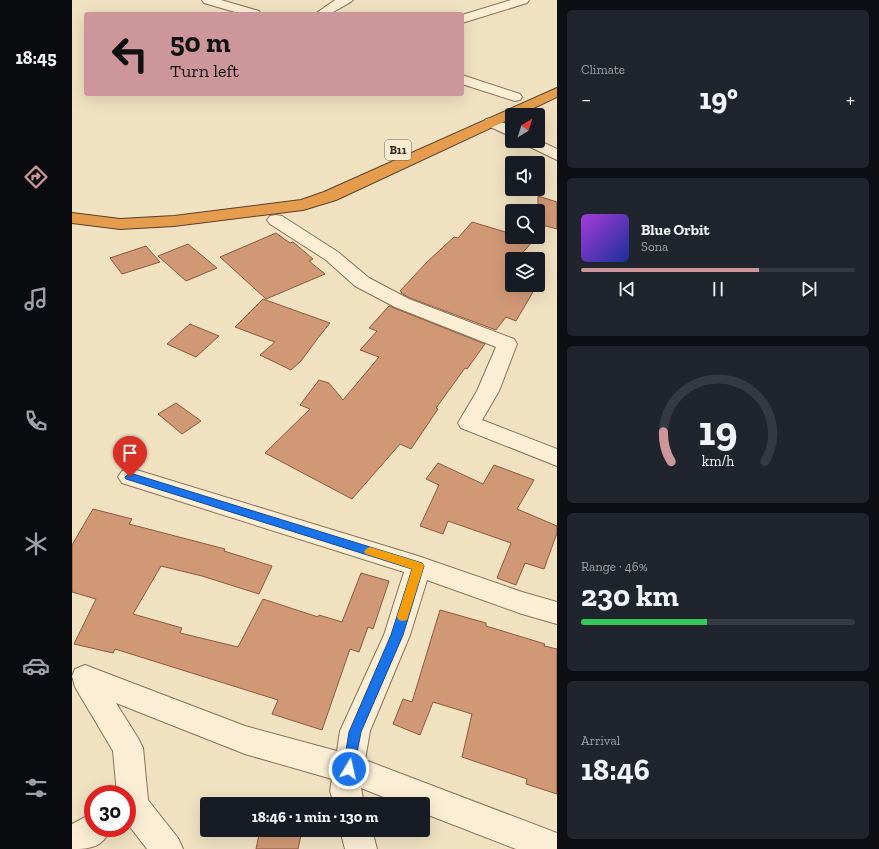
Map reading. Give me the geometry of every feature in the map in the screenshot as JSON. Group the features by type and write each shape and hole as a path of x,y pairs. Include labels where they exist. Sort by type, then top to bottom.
{"highway":[{"name":"B11","path":"236,214 292,198 557,80"},
{"name":"B11","path":"72,218 120,224 174,221 303,205 330,196 557,92"}],"street":[{"path":"324,12 340,2 347,0"},
{"path":"464,18 523,0"},
{"path":"218,1 249,12"},
{"path":"464,80 516,97"},
{"path":"491,122 505,129"},
{"path":"544,148 557,155"},
{"path":"276,220 332,256 362,282 402,303 507,344 488,392 469,423 557,458"},
{"path":"130,477 418,566 522,604 557,613"},
{"path":"347,797 345,791 355,732 397,635 418,566"},
{"path":"129,785 128,748 85,678 245,740 349,769 557,849"},
{"path":"136,814 167,849"},
{"path":"72,842 84,835"},
{"path":"358,837 361,849"}],"building":[{"path":"538,196 557,202 557,229 545,226 545,204 538,204"},
{"path":"472,222 505,232 505,244 530,244 523,252 505,252 505,292 533,292 516,321 506,317 496,330 410,298 401,293 402,292 400,291 427,262 454,237 458,238"},
{"path":"276,233 290,243 293,242 313,259 309,261 325,274 266,299 220,257"},
{"path":"188,244 217,268 186,281 158,256"},
{"path":"146,246 160,262 122,274 110,258"},
{"path":"263,299 330,323 301,361 291,370 260,355 275,342 235,327"},
{"path":"389,306 485,344 467,369 465,368 436,408 438,409 411,449 400,444 352,499 265,453 310,409 300,405 319,380 329,383 343,400 379,357 360,350 377,331 369,328"},
{"path":"190,324 219,336 196,357 167,344"},
{"path":"176,403 201,421 182,434 158,414"},
{"path":"438,463 483,484 494,465 534,480 517,509 557,526 557,533 544,569 525,563 516,585 497,578 511,543 448,521 443,534 420,526 439,485 426,479"},
{"path":"93,509 132,519 129,524 225,549 224,551 272,566 259,594 202,576 161,566 133,614 182,628 180,633 238,647 263,599 318,617 319,615 342,622 361,573 389,581 373,629 368,627 359,652 350,649 322,730 272,714 278,700 115,649 113,653 74,644 96,599 72,592 72,545"},
{"path":"440,610 486,623 486,626 557,649 557,794 526,784 527,779 462,757 472,714 433,702 420,735 393,724 403,699 412,702"},
{"path":"259,837 301,837 298,849 256,849"}],"slow traffic":[{"path":"370,552 418,566 403,617"}],"route":[{"path":"130,477 418,566 397,635 355,732 349,769"}]}
